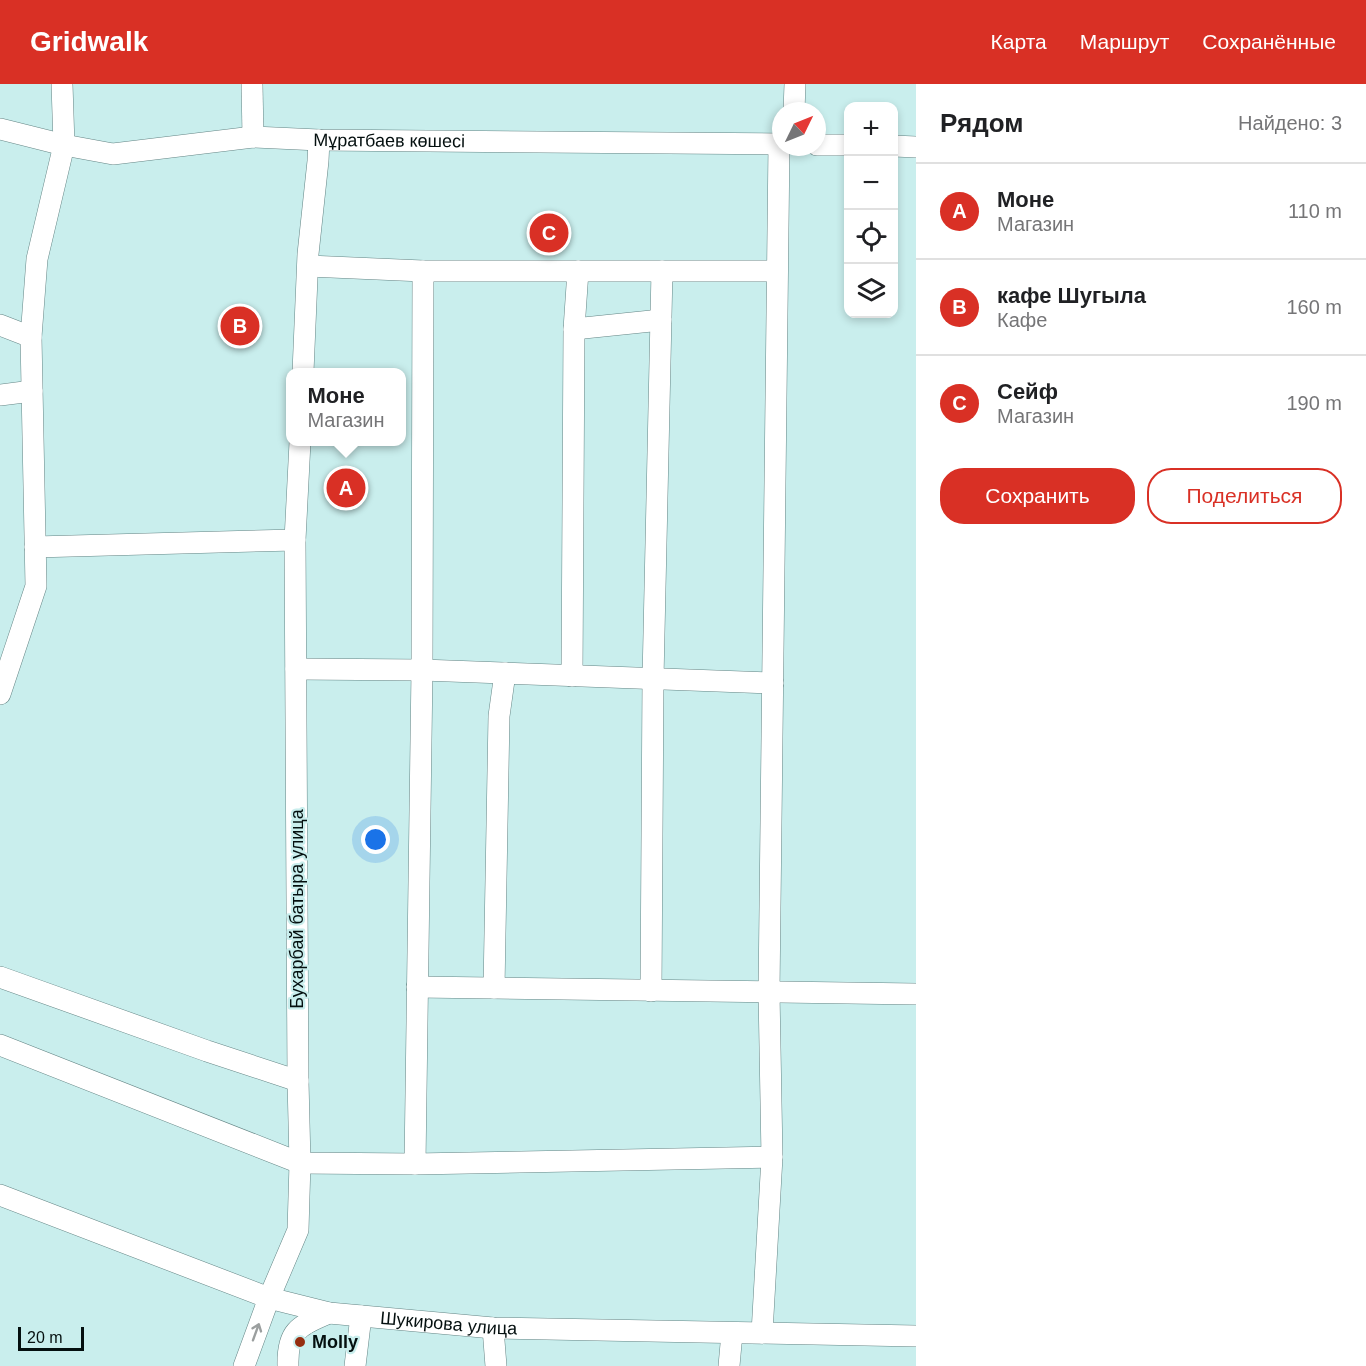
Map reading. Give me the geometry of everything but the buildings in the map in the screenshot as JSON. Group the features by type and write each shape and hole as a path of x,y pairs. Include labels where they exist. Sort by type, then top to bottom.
{"street":[{"path":"0,694 8,646 36,586 31,337 37,259 64,146 62,84"},
{"path":"252,84 253,137"},
{"path":"794,102 795,84"},
{"name":"Мұратбаев көшесі","path":"0,129 64,146 112,154 253,137 319,140 772,144"},
{"path":"303,368 308,266 319,140"},
{"path":"826,145 844,145"},
{"path":"898,146 916,147"},
{"path":"762,1333 772,1157 769,992 780,156"},
{"path":"308,266 423,271 777,271"},
{"path":"415,1164 422,669 423,271"},
{"path":"572,676 574,328 578,271"},
{"path":"651,991 653,679 662,271"},
{"path":"574,328 661,320"},
{"path":"0,325 31,337"},
{"path":"0,394 32,391"},
{"name":"Бухарбай батыра улица","path":"244,1366 269,1298 298,1230 300,1163 296,540 300,446"},
{"path":"35,547 296,540"},
{"path":"296,669 422,669 773,683"},
{"path":"494,988 499,716 505,673"},
{"path":"0,976 207,1052 298,1081"},
{"path":"417,987 916,994"},
{"path":"0,1045 300,1163 415,1164 772,1157"},
{"name":"Шукирова улица","path":"0,1195 269,1298 329,1313 493,1328 916,1336"},
{"path":"288,1366 287,1348 292,1334 302,1324 329,1313"},
{"path":"355,1366 361,1316"},
{"path":"493,1328 496,1366"},
{"path":"729,1366 732,1333"}],"place":[{"name":"Сейф","path":"549,233"},
{"name":"кафе Шугыла","path":"240,326"},
{"name":"Моне","path":"346,488"},
{"name":"Molly","path":"300,1342"}]}
